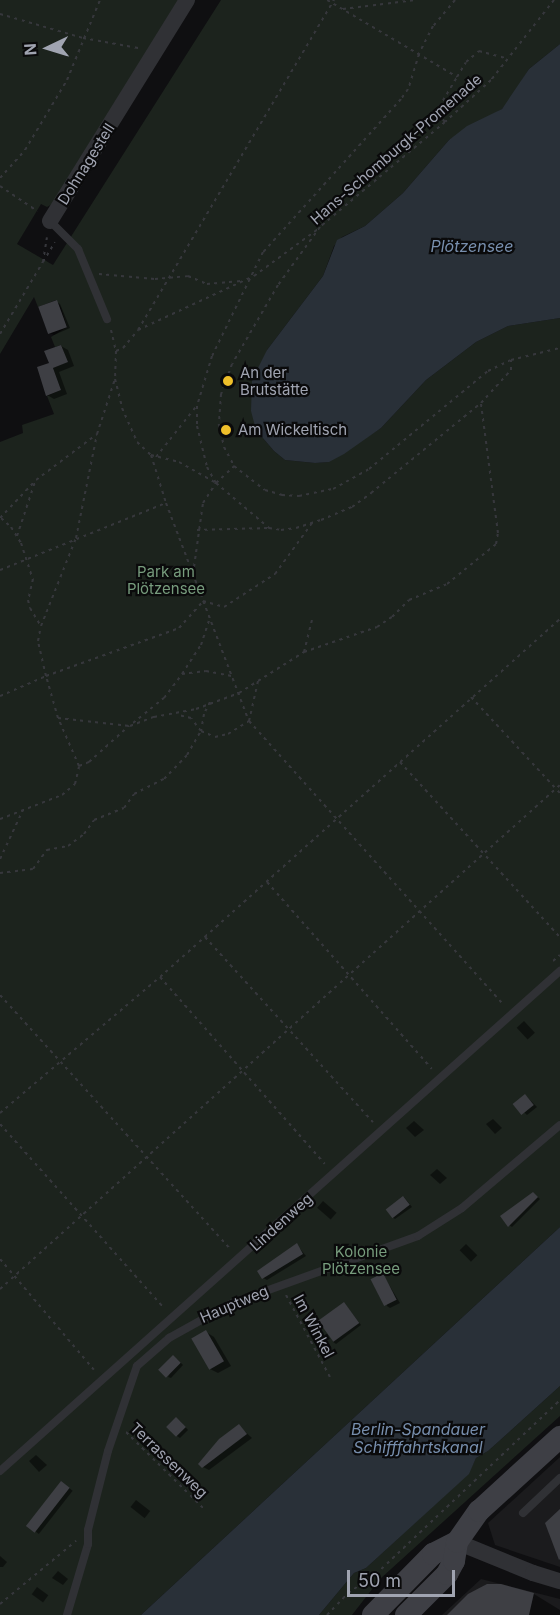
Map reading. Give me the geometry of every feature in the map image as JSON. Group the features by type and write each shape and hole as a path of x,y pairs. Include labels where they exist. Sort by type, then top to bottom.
{"main road":[{"path":"406,1615 447,1574 454,1562 457,1542 479,1511 560,1437"},
{"path":"374,1615 433,1554 457,1542"}],"street":[{"name":"Dohnagestell","path":"50,220 187,0"},
{"path":"457,1542 533,1574 560,1581"}],"lane":[{"path":"50,220 71,239 90,274 107,319"},
{"name":"Lindenweg","path":"0,1471 560,971"},
{"name":"Hauptweg","path":"67,1615 88,1544 88,1530 117,1424 137,1366 169,1338 230,1304 418,1236 462,1208 560,1125"},
{"path":"162,1327 169,1338"},
{"path":"523,1512 560,1478"}],"path":[{"path":"0,178 25,150 67,80 100,0"},
{"path":"327,0 457,76"},
{"path":"343,9 415,0"},
{"path":"156,457 196,406 212,356 254,276 263,252 401,99 408,89 419,54 433,26 454,0"},
{"name":"Hans-Schomburgk-Promenade","path":"554,0 491,80 445,123 320,227 278,285 232,364 221,394 219,425 224,447 234,466 265,490 282,495 299,496 333,489 369,469 488,371 511,360 560,348"},
{"path":"116,351 130,342 138,330 333,2"},
{"path":"0,14 84,38 156,51"},
{"path":"445,123 439,115 439,107 466,62 479,51 508,59"},
{"path":"0,186 50,220"},
{"name":"Dohnagestell","path":"0,334 43,262 50,220"},
{"path":"138,330 254,276 320,227"},
{"path":"90,274 117,274 155,279 188,276 207,284 244,280"},
{"path":"107,319 116,351 115,379 122,408 137,442 151,455 179,462 216,483 269,528"},
{"path":"197,530 269,528 281,530 312,522 352,507 481,403 511,370 511,360"},
{"path":"0,819 62,795 75,784 79,766 58,718 38,641 41,626 76,538 97,434 115,379"},
{"path":"58,718 130,726 239,693 304,652 376,627 392,617 409,600 447,584 496,544 498,534 481,403"},
{"path":"196,406 200,441 207,467 216,483"},
{"path":"41,626 28,600 33,579 27,558 18,536 0,518 36,480 97,434"},
{"path":"151,455 166,503 249,721 504,1005"},
{"path":"193,574 202,502 216,483 234,466"},
{"path":"18,536 36,480"},
{"path":"0,570 166,503"},
{"path":"203,601 224,607 275,574 312,522"},
{"path":"0,696 46,676 178,628 203,601"},
{"path":"79,766 88,762 164,698 201,645 210,618"},
{"path":"0,1113 160,977 560,619"},
{"path":"304,652 312,620"},
{"path":"182,674 206,671 232,676"},
{"path":"175,714 191,718 201,731 215,737 228,734 249,721 258,681"},
{"path":"471,697 560,793"},
{"path":"0,873 33,869 47,850 68,846 84,834 94,820 124,808 134,794 164,779 188,755 201,731 204,714 210,702"},
{"path":"400,762 560,938"},
{"path":"0,1289 560,785"},
{"path":"0,859 23,810"},
{"path":"267,882 432,1069"},
{"path":"205,937 372,1122"},
{"path":"160,977 325,1164"},
{"path":"0,995 230,1249"},
{"path":"0,1124 164,1308"},
{"path":"0,1259 94,1370"},
{"name":"Im Winkel","path":"280,1285 330,1377"},
{"path":"327,1615 348,1593 376,1574 560,1400"},
{"name":"Terrassenweg","path":"117,1424 206,1511"},
{"path":"0,1604 88,1530"}],"shaded area":[{"path":"560,1457 560,1567 495,1545 488,1523"},
{"path":"481,1579 560,1599 560,1615 442,1615"}],"green space":[{"path":"0,0 179,0 56,202 47,207 41,204 17,244 53,265 221,0 560,0 560,44 529,69 502,109 449,140 403,193 365,226 342,237 334,246 323,276 267,350 256,430 285,460 328,462 381,428 426,380 476,342 508,326 560,318 560,1227 141,1615 0,1615 0,442 23,433 22,425 54,414 47,396 61,390 53,368 67,362 61,345 55,347 51,337 67,327 56,300 38,307 34,297 0,354"},
{"path":"560,1386 560,1416 380,1579 352,1615 319,1615 354,1573 366,1568 468,1474 476,1458 488,1451"}],"water":[{"name":"Plötzensee","path":"560,44 560,318 508,326 476,342 426,380 381,428 329,462 285,460 256,430 251,411 252,380 267,350 323,276 337,240 365,226 403,193 449,140 467,126 502,109 529,69"},
{"name":"Berlin-Spandauer Schifffahrtskanal","path":"560,1227 560,1386 488,1451 476,1458 469,1474 366,1568 354,1573 319,1615 141,1615"}],"building":[{"path":"57,300 67,327 48,334 38,307"},
{"path":"61,345 68,362 53,368 61,390 46,396 37,367 49,363 44,351"},
{"path":"525,1094 534,1105 521,1115 513,1104"},
{"path":"533,1192 538,1197 508,1227 500,1216"},
{"path":"403,1196 410,1205 392,1218 386,1210"},
{"path":"297,1243 303,1254 262,1279 257,1271"},
{"path":"383,1273 397,1300 384,1306 371,1279"},
{"path":"344,1302 359,1323 333,1342 318,1321"},
{"path":"206,1330 224,1361 209,1370 191,1338"},
{"path":"173,1355 181,1363 166,1378 158,1370"},
{"path":"176,1417 186,1427 176,1437 166,1427"},
{"path":"239,1424 247,1434 202,1468 198,1464 219,1439"},
{"path":"61,1481 70,1488 35,1533 26,1526"},
{"path":"560,1509 560,1559 559,1560 545,1523"},
{"path":"487,1584 501,1584 534,1593 529,1615 447,1615 468,1594"}],"place":[{"name":"An der Brutstätte","path":"228,381"},
{"name":"Am Wickeltisch","path":"226,430"}],"park label":[{"name":"Park am Plötzensee","path":"166,580"},
{"name":"Kolonie Plötzensee","path":"361,1260"}]}
